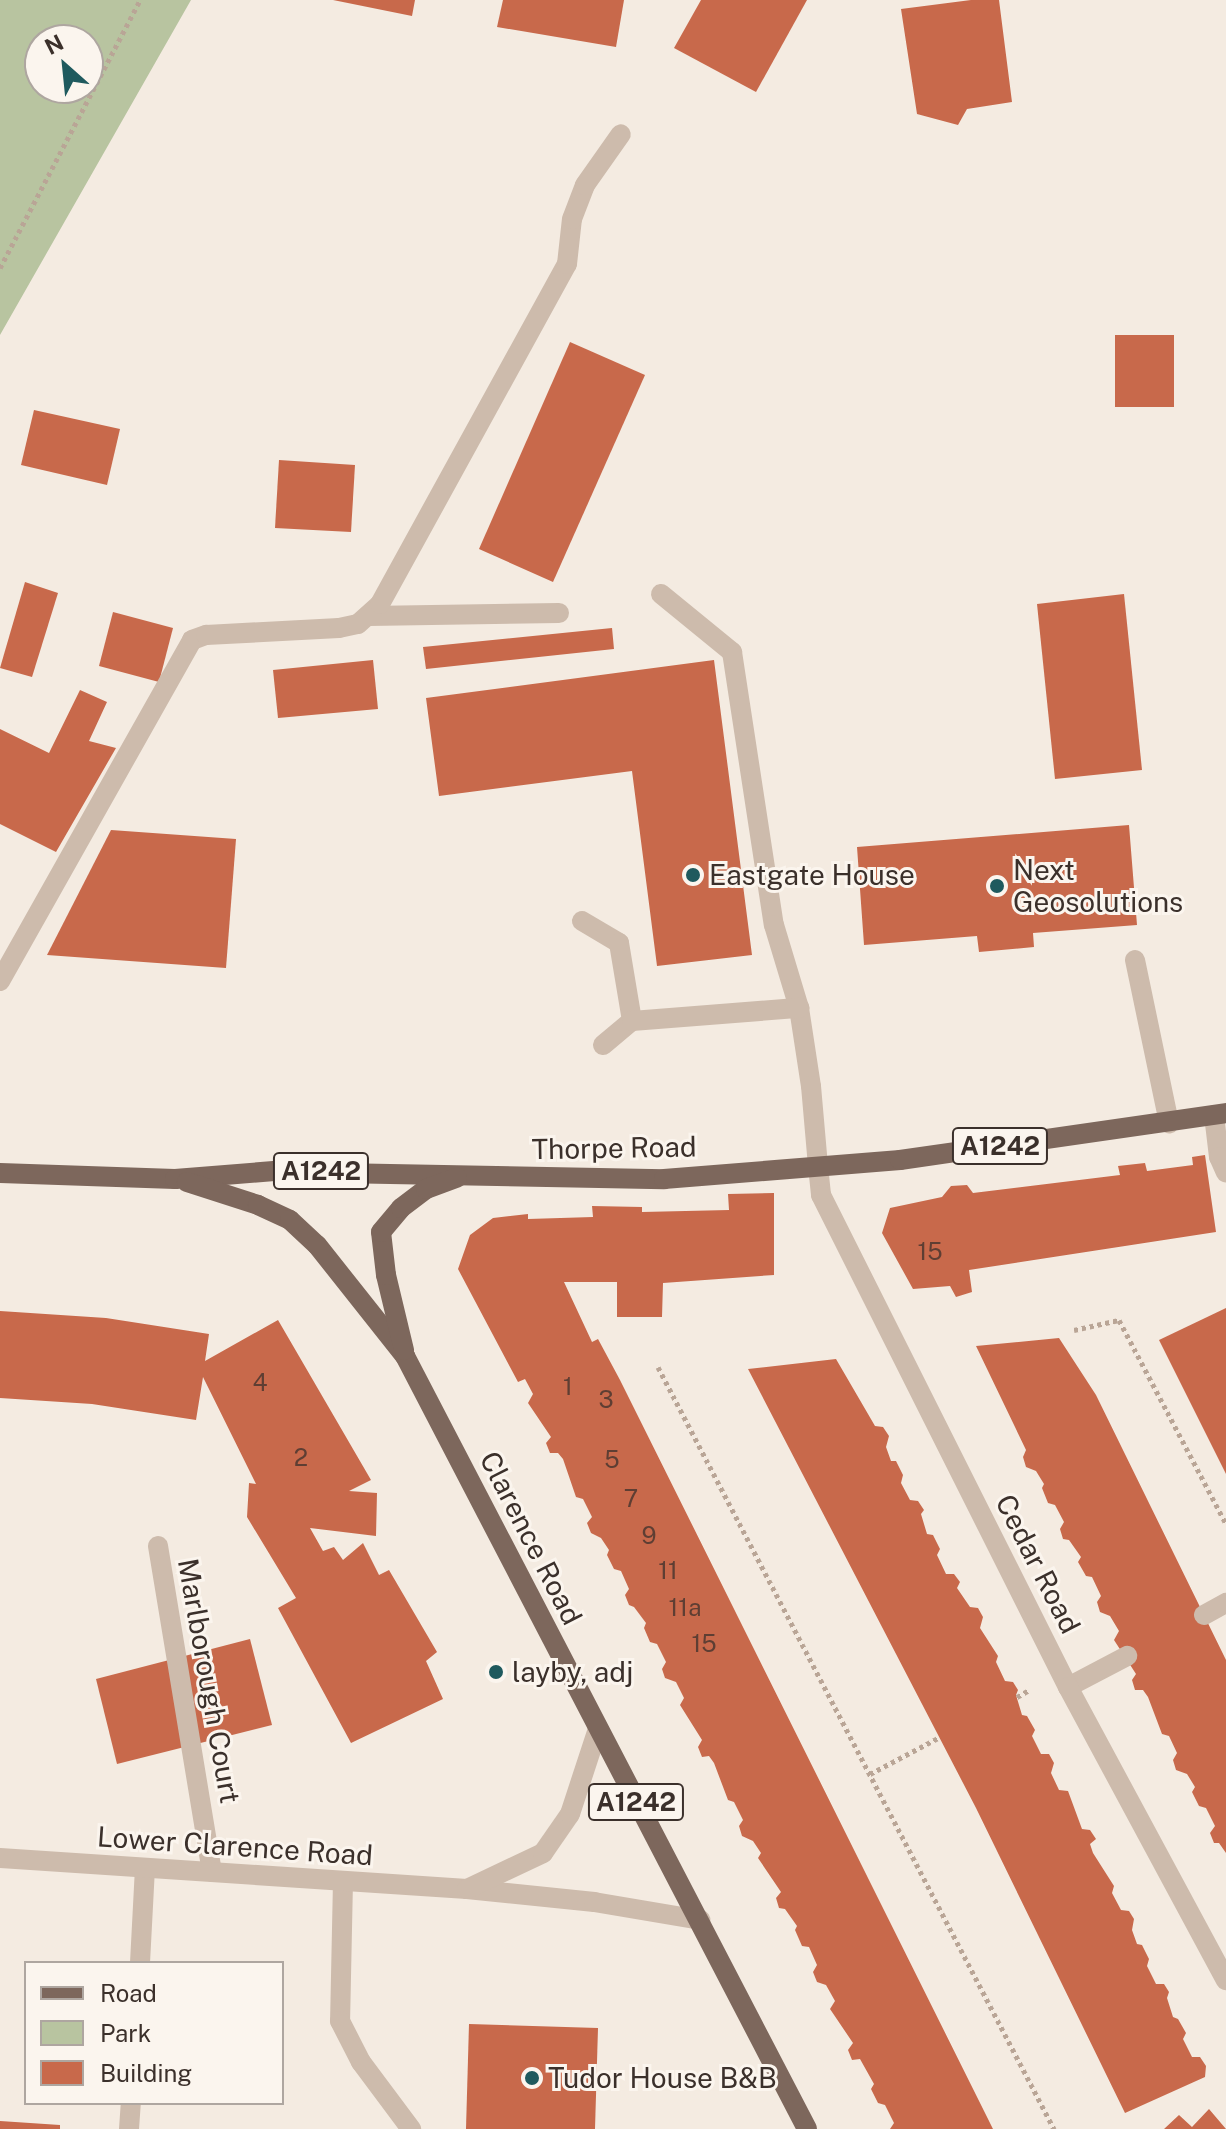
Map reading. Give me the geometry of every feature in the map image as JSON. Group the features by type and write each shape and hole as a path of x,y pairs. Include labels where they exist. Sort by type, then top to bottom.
{"main road":[{"name":"Thorpe Road","path":"0,1173 175,1179 299,1169 337,1173 664,1179 900,1160 1220,1114"},
{"name":"Clarence Road","path":"405,1356 386,1275 381,1232 401,1208 426,1189 468,1174"},
{"name":"Clarence Road","path":"175,1179 258,1205 290,1220 317,1245 405,1356 807,2129"}],"street":[{"path":"0,981 192,640 206,635 339,628 358,624 369,616 388,590 567,264 572,219 585,185 621,134"},
{"name":"Cedar Road","path":"661,594 732,652 774,925 799,1008 811,1086 821,1195 1068,1687 1226,1980"},
{"path":"369,616 559,613"},
{"path":"582,921 619,943 632,1021"},
{"path":"1135,960 1169,1123"},
{"path":"603,1045 632,1021 799,1008"},
{"path":"1220,1114 1219,1157 1226,1173"},
{"name":"Marlborough Court","path":"158,1546 212,1872"},
{"path":"1204,1615 1226,1603"},
{"path":"1068,1687 1127,1656"},
{"name":"Lower Clarence Road","path":"467,1889 543,1853 570,1814 598,1729"},
{"name":"Lower Clarence Road","path":"0,1858 467,1889 594,1902 700,1920"},
{"path":"140,1961 145,1868"},
{"path":"343,1881 340,2021 361,2062 411,2129"},
{"path":"129,2129 131,2105"}],"path":[{"path":"0,268 140,0"},
{"path":"1074,1330 1119,1320 1226,1524"},
{"path":"658,1367 1054,2129"},
{"path":"870,1774 938,1738"}],"green space":[{"path":"0,0 191,0 0,335"}],"building":[{"path":"333,0 415,0 412,16"},
{"path":"503,0 624,0 616,47 497,27"},
{"path":"701,0 807,0 756,92 674,48"},
{"path":"971,0 999,0 1012,102 967,109 958,125 917,114 901,9"},
{"path":"1115,335 1174,335 1174,407 1115,407"},
{"path":"570,342 645,375 553,582 479,549"},
{"path":"34,410 120,429 107,485 21,465"},
{"path":"279,460 355,465 351,532 275,528"},
{"path":"25,582 58,593 32,677 0,668"},
{"path":"1124,594 1142,770 1055,779 1037,604"},
{"path":"113,612 173,628 159,682 99,666"},
{"path":"612,628 614,649 426,669 423,647"},
{"path":"373,660 378,709 278,718 273,670"},
{"name":"Eastgate House","path":"714,660 752,955 657,966 632,771 439,796 426,698"},
{"path":"80,690 107,702 89,741 116,748 56,852 0,824 0,729 49,753"},
{"name":"Next Geosolutions","path":"1129,825 1137,925 1033,933 1034,947 979,952 977,936 864,945 857,847"},
{"path":"111,830 236,839 226,968 47,955"},
{"path":"1205,1155 1216,1232 969,1270 972,1292 956,1297 950,1286 913,1289 882,1233 890,1208 942,1197 951,1186 967,1185 973,1193 1120,1175 1118,1166 1145,1163 1147,1171 1193,1165 1192,1157"},
{"path":"774,1193 774,1275 663,1283 662,1317 617,1317 617,1282 564,1282 592,1342 598,1339 620,1380 993,2129 890,2129 894,2123 885,2105 878,2103 871,2089 874,2084 860,2059 852,2060 848,2050 853,2043 830,2009 835,2001 826,1985 817,1982 813,1972 817,1965 809,1947 802,1946 795,1930 797,1926 785,1909 779,1908 776,1898 781,1892 758,1858 761,1853 753,1841 742,1836 739,1826 743,1820 734,1802 728,1800 714,1763 709,1756 702,1757 698,1747 702,1740 680,1705 684,1698 676,1682 665,1678 662,1669 666,1662 657,1644 650,1642 644,1628 646,1623 629,1605 625,1595 629,1589 621,1571 614,1569 607,1555 609,1550 601,1538 591,1533 587,1523 592,1517 583,1499 576,1497 563,1459 558,1453 550,1453 546,1443 551,1437 528,1403 533,1394 525,1379 518,1382 458,1269 470,1235 493,1218 528,1214 528,1219 593,1217 592,1206 642,1207 642,1212 729,1210 728,1194"},
{"path":"1226,1308 1226,1474 1159,1340"},
{"path":"0,1311 106,1318 209,1334 205,1361 278,1320 371,1480 349,1491 377,1493 376,1536 310,1528 323,1551 334,1547 343,1560 363,1543 379,1575 389,1570 437,1652 426,1661 443,1699 351,1743 278,1608 296,1598 247,1517 249,1483 256,1484 203,1377 196,1420 92,1404 0,1398"},
{"path":"1059,1338 1096,1395 1226,1660 1226,1853 1219,1843 1214,1843 1210,1833 1215,1826 1206,1808 1199,1806 1192,1792 1195,1787 1187,1774 1176,1770 1173,1760 1177,1753 1169,1736 1162,1734 1148,1697 1143,1690 1135,1690 1132,1680 1136,1674 1114,1640 1119,1631 1110,1616 1100,1612 1097,1602 1101,1596 1092,1577 1086,1576 1078,1562 1081,1557 1069,1540 1063,1539 1060,1529 1064,1522 1055,1505 1048,1503 1042,1488 1044,1484 1036,1471 1026,1467 1023,1457 1026,1450 976,1346"},
{"path":"836,1359 875,1426 883,1427 889,1436 886,1447 891,1461 896,1461 903,1475 901,1483 910,1500 918,1501 924,1510 921,1514 927,1534 933,1535 940,1549 937,1555 946,1574 954,1574 960,1582 957,1588 970,1607 978,1608 983,1617 980,1628 998,1656 996,1662 1005,1681 1013,1682 1018,1690 1016,1695 1022,1715 1027,1716 1035,1730 1032,1736 1041,1754 1049,1754 1054,1763 1051,1773 1059,1790 1068,1791 1082,1829 1090,1830 1096,1839 1090,1844 1093,1853 1114,1886 1112,1893 1121,1910 1129,1911 1134,1919 1132,1930 1137,1944 1142,1945 1149,1959 1147,1966 1156,1984 1164,1984 1169,1992 1167,1998 1173,2017 1178,2019 1186,2033 1183,2039 1192,2057 1200,2057 1206,2066 1205,2077 1125,2113 976,1808 748,1369"},
{"path":"250,1639 272,1725 117,1764 96,1679"},
{"name":"Tudor House B&B","path":"469,2024 598,2028 595,2129 466,2129"},
{"path":"1209,2109 1226,2129 1164,2129 1179,2115 1192,2127"},
{"path":"0,2121 60,2125 60,2129 0,2129"}],"place":[{"name":"Eastgate House","path":"693,875"},
{"name":"Next Geosolutions","path":"997,886"},
{"name":"layby, adj","path":"496,1672"},
{"name":"Tudor House B&B","path":"532,2078"}]}
